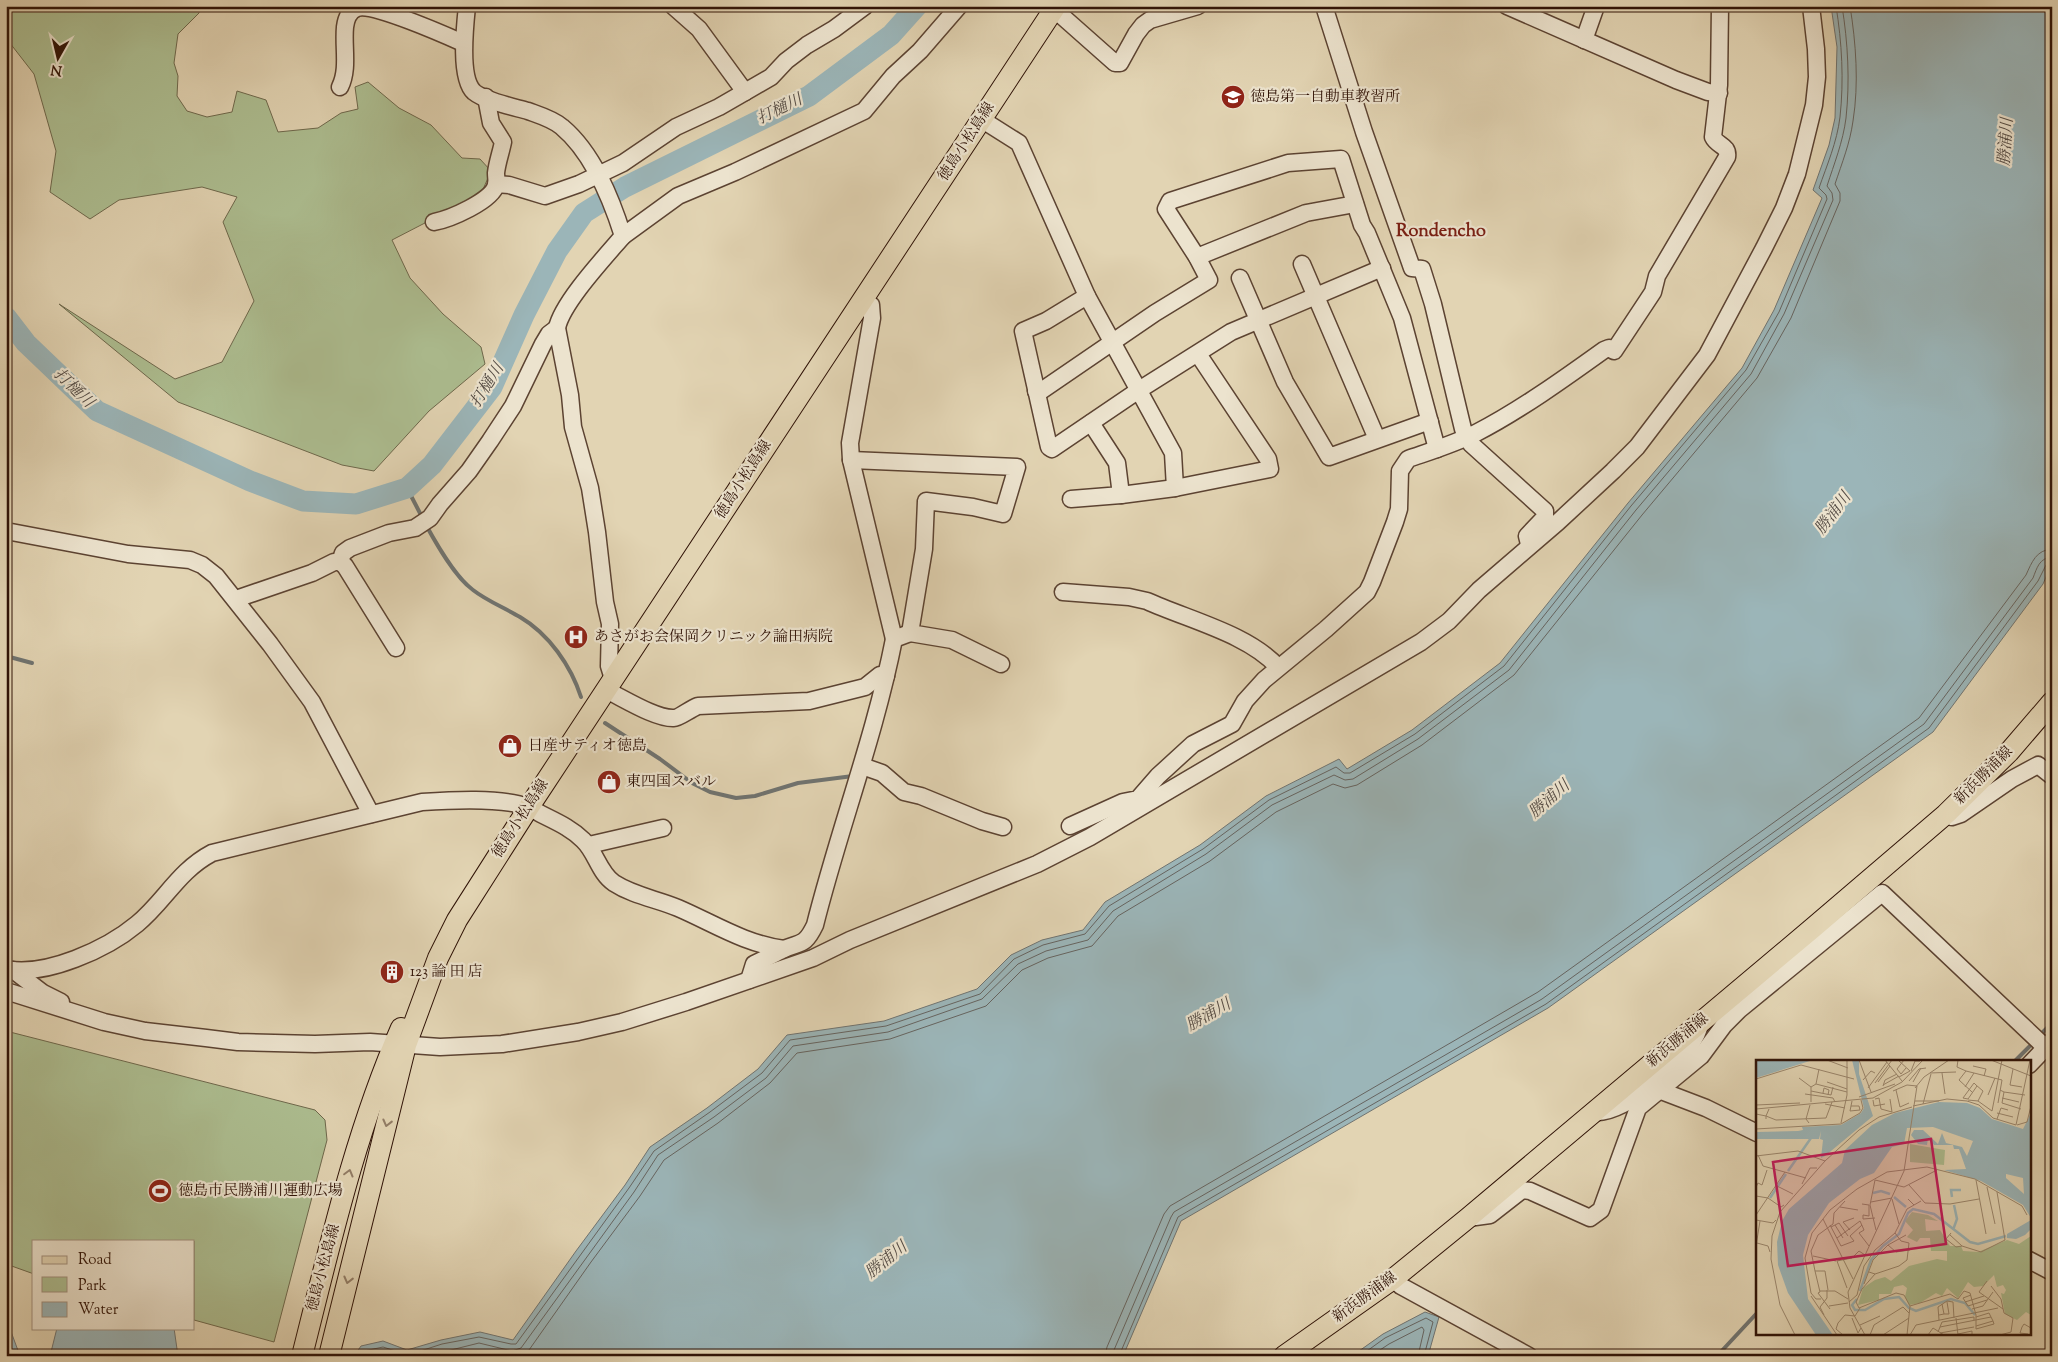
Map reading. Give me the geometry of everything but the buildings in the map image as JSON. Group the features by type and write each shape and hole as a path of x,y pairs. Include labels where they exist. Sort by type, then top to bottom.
{"main road":[{"name":"徳島小松島線","path":"329,1356 391,1073 408,1012 457,920 529,807 1055,8"},
{"name":"新浜勝浦線","path":"1284,1356 1393,1279 1468,1218 1946,814 2009,752 2052,702"},
{"name":"徳島小松島線","path":"302,1356 352,1161 391,1073"}],"street":[{"path":"467,6 463,43 466,71 470,86 474,92 547,118 562,126 580,146 599,177 622,232"},
{"path":"673,6 699,29 745,92"},
{"path":"496,184 509,185 545,196 599,177 676,127 719,107 771,76 786,61 865,6"},
{"path":"886,676 880,675 865,687 809,701 698,706 688,709 681,716 674,718 652,713 610,684 610,624 605,602 596,524 590,488 573,427 570,395 557,328 559,318 622,232 678,196 735,172 864,111 959,6"},
{"path":"1055,8 1115,64 1120,63 1136,34 1150,20 1198,6"},
{"path":"1324,6 1412,268 1422,268 1433,304 1466,436 1471,444 1545,511 1544,517 1527,536 1530,546"},
{"path":"1507,6 1708,92 1719,93"},
{"path":"1584,40 1596,6"},
{"path":"1141,803 1158,776 1193,744 1232,724 1255,689 1278,667 1326,629 1366,592 1372,582 1395,522 1399,509 1400,471 1408,459 1437,449 1483,428 1546,390 1604,350 1609,348 1614,352 1653,292 1657,276 1728,157 1726,148 1715,141 1713,136 1719,93 1720,6"},
{"path":"6,991 104,1022 145,1031 230,1041 314,1044 370,1042 464,1047 493,1045 578,1032 622,1022 750,980 813,958 832,948 1037,864 1090,837 1141,803 1421,642 1449,620 1479,590 1599,484 1637,446 1707,354 1784,208 1797,174 1814,105 1817,77 1811,6"},
{"path":"340,87 345,68 344,51 347,18 351,12 358,8 368,8 393,16 463,43"},
{"path":"434,222 451,219 472,207 493,191 496,184 496,172 503,142 491,123 486,97"},
{"path":"981,120 1018,143 1087,296 1173,453 1175,488"},
{"path":"1036,391 1041,391 1112,342 1209,280 1197,257 1166,209 1170,201 1288,163 1341,159 1362,225 1402,318 1437,449"},
{"path":"1197,257 1306,213 1355,204"},
{"path":"1302,264 1314,296 1377,439"},
{"path":"1087,296 1046,321 1023,331 1049,447 1052,449 1139,390 1231,332 1382,268"},
{"path":"1240,278 1285,382 1329,457 1430,422"},
{"path":"800,945 810,936 814,925 835,848 862,766 894,639 851,460 850,443 872,318 871,305 863,300"},
{"path":"340,562 343,553 350,548 389,533 415,528 430,518 469,471 490,441 513,406 543,344 549,334 557,328"},
{"path":"1071,499 1175,488 1270,469 1268,459 1198,354"},
{"path":"1091,423 1117,463 1121,494"},
{"path":"851,460 1017,467 1003,514 974,507 926,501 924,549 910,633"},
{"path":"6,531 128,554 190,560 202,565 216,576 236,599 312,702 370,814"},
{"path":"236,599 312,572 334,562 340,562 345,566 396,648"},
{"path":"1063,592 1130,597 1147,602 1249,643 1268,656 1278,667"},
{"path":"894,639 910,633 952,640 1001,664"},
{"path":"1946,814 1952,817 1961,814 2012,779 2038,765 2052,776"},
{"path":"862,766 882,773 904,792 921,796 982,821 1003,827"},
{"path":"10,970 32,971 88,954 106,945 138,924 190,867 212,853 370,814 422,802 436,801 508,803 529,807 565,825 589,845 606,874 613,882 634,893 677,908 752,943 784,949"},
{"path":"1070,826 1123,802 1141,803"},
{"path":"589,845 662,828"},
{"path":"1594,1112 1602,1113 1613,1109 1676,1078 1701,1056 1724,1025 1739,1010 1882,893 2048,1044 2030,1064"},
{"path":"750,980 754,964 784,949 800,945 832,948"},
{"path":"10,970 68,1006 74,1013"},
{"path":"1468,1218 1490,1215 1522,1190 1530,1191 1590,1218 1601,1210 1638,1108 1694,1041 1700,1029 1700,1023"},
{"path":"1655,1089 1706,1108 1756,1133"},
{"path":"2030,1261 2052,1272"},
{"path":"1393,1279 1401,1286 1529,1356"}],"green space":[{"path":"6,6 201,6 199,13 178,34 174,63 178,76 177,96 187,111 207,117 232,112 237,91 266,100 278,132 318,128 341,113 358,109 355,87 368,82 399,108 431,125 462,158 480,159 491,171 481,194 392,240 410,278 443,314 481,347 485,364 429,411 374,471 342,465 178,402 59,304 175,379 222,362 254,301 223,222 237,197 202,187 119,200 90,219 50,192 56,151 34,74 6,38"},
{"name":"徳島市民勝浦川運動広場","path":"6,1031 315,1110 325,1120 327,1140 274,1342 195,1320 195,1240 32,1240 32,1273 6,1264"}],"water":[{"name":"勝浦川","path":"1831,6 2052,6 2052,563 2043,584 1933,732 1548,1008 1181,1221 1123,1356 354,1356 361,1346 383,1341 407,1350 441,1340 480,1332 513,1340 625,1185 650,1147 707,1108 758,1069 787,1035 884,1021 977,989 1011,955 1042,940 1083,930 1105,902 1200,845 1266,796 1339,759 1347,769 1412,730 1500,663 1628,503 1742,368 1774,310 1822,198 1813,190 1829,145 1835,118 1837,47"},
{"path":"1425,1312 1439,1317 1428,1356 1352,1356 1383,1334"},
{"path":"6,1318 20,1356 6,1356"},
{"path":"56,1330 174,1330 178,1356 50,1356"}],"waterway":[{"name":"打樋川","path":"6,317 26,343 97,411 250,481 303,501 356,504 407,488 432,465 492,387 524,315 557,251 584,213 625,187 809,96 891,35 917,6"},
{"path":"407,488 423,519"},
{"path":"426,525 447,560 466,584 484,598 531,624 540,632 565,663 581,697"},
{"path":"6,656 32,663"},
{"path":"605,723 660,759 692,783 710,792 736,798 755,796 798,783 853,776"},
{"path":"2039,1036 2052,1023"},
{"path":"2016,1060 2033,1043"},
{"path":"1717,1356 1756,1314"}],"place":[{"name":"徳島第一自動車教習所","path":"1233,97"},
{"name":"あさがお会保岡クリニック論田病院","path":"576,637"},
{"name":"日産サティオ徳島","path":"510,746"},
{"name":"東四国スバル","path":"609,782"},
{"name":"123 論 田 店","path":"392,972"},
{"name":"徳島市民勝浦川運動広場","path":"160,1191"}],"district":[{"name":"Rondencho","path":"1441,232"}]}
